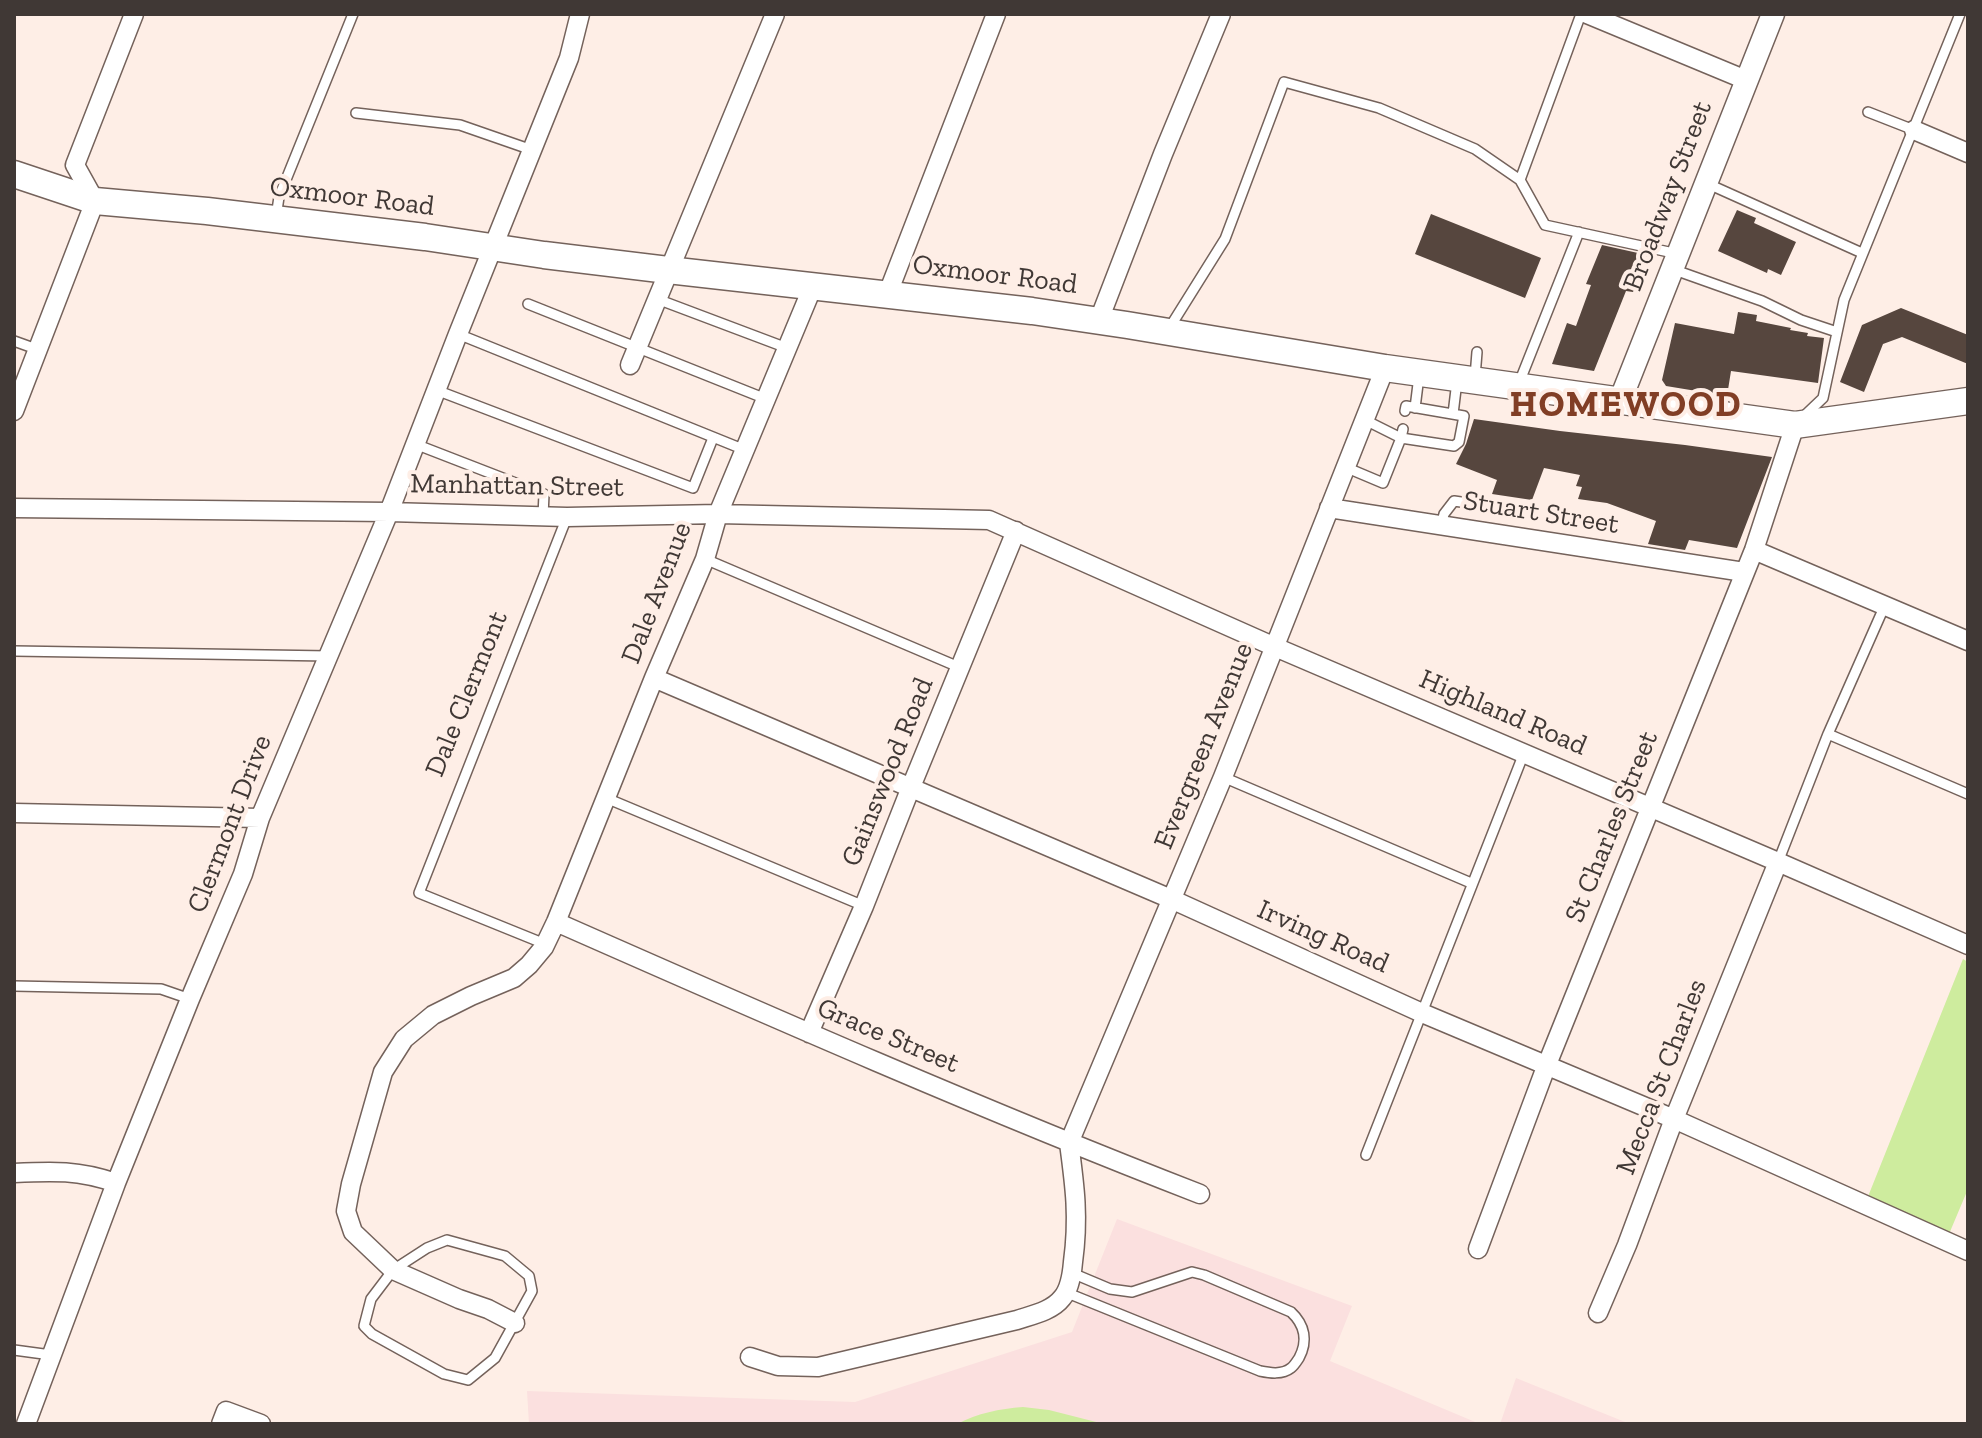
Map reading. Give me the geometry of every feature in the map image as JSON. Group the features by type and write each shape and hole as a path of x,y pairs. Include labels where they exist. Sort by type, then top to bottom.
{"main road":[{"name":"Oxmoor Road","path":"14,174 95,201 207,211 668,270 888,293 1099,320 1385,368 1795,425 1968,401"}],"street":[{"path":"14,411 95,201 75,165 134,14"},
{"name":"Clermont Drive","path":"26,1424 116,1183 243,874 260,818 389,512 569,58 580,14"},
{"path":"630,365 775,14"},
{"path":"888,293 996,14"},
{"path":"1099,320 1221,14"},
{"path":"1587,14 1746,80"},
{"name":"Broadway Street","path":"1620,401 1773,14"},
{"path":"1914,130 1968,153"},
{"name":"Dale Avenue","path":"515,1323 393,1270 353,1232 346,1211 351,1184 383,1072 404,1039 433,1015 514,978 545,944 705,559 718,514 813,286"},
{"name":"Evergreen Avenue","path":"1069,1143 1223,777 1385,368"},
{"name":"St Charles Street","path":"1478,1249 1546,1067 1754,550 1795,425"},
{"name":"Manhattan Street","path":"14,508 567,517 718,514 989,520 1016,531"},
{"name":"Stuart Street","path":"1329,508 1744,572"},
{"name":"Highland Road","path":"1016,531 1275,647 1968,945"},
{"name":"Gainswood Road","path":"809,1033 864,906 1016,531"},
{"path":"1754,550 1968,641"},
{"name":"Irving Road","path":"654,678 1171,899 1422,1013 1674,1119 1968,1251"},
{"path":"14,813 260,818"},
{"name":"Mecca St Charles","path":"1598,1313 1778,862"},
{"name":"Grace Street","path":"556,922 1069,1143 1200,1194"},
{"path":"750,1357 778,1366 818,1367 1043,1312 1062,1299 1072,1273 1077,1236 1077,1198 1069,1143"},
{"path":"14,1173 66,1171 94,1175 116,1183"},
{"path":"223,1417 261,1424"}],"lane":[{"path":"276,220 279,197 353,14"},
{"path":"1520,180 1581,14"},
{"path":"1795,425 1823,398 1844,300 1960,14"},
{"path":"1167,331 1225,239 1284,82 1379,108 1475,149 1520,180 1545,225 1579,232 1675,262 1801,320 1837,332"},
{"path":"1868,112 1914,130"},
{"path":"356,113 460,125 532,150"},
{"path":"1706,183 1862,253"},
{"path":"1517,386 1579,232"},
{"path":"657,299 787,348"},
{"path":"528,304 766,399"},
{"path":"458,334 745,450"},
{"path":"14,341 39,350"},
{"path":"1445,414 1466,379 1477,352"},
{"path":"1365,420 1454,446 1459,442 1464,416 1410,409 1420,373"},
{"path":"436,390 693,488 713,438"},
{"path":"1345,467 1383,483 1402,433"},
{"path":"414,444 544,494 543,516"},
{"path":"1441,526 1444,514 1454,501 1510,509"},
{"name":"Dale Clermont","path":"545,944 419,893 567,517"},
{"path":"705,559 961,668"},
{"path":"1778,862 1828,734 1885,605"},
{"path":"14,651 329,656"},
{"path":"1828,734 1968,794"},
{"path":"1366,1155 1524,753"},
{"path":"1223,777 1471,883"},
{"path":"606,798 864,906"},
{"path":"14,986 161,989 190,999"},
{"path":"447,1240 505,1256 529,1276 532,1291 495,1358 468,1380 444,1374 372,1334 364,1326 371,1299 393,1270 427,1248 447,1240"},
{"path":"1065,1292 1272,1374 1291,1369 1304,1346 1303,1327 1291,1312 1204,1275 1192,1272 1132,1292 1110,1289 1072,1273"},
{"path":"14,1350 51,1355"}],"shaded area":[{"path":"1117,1219 1352,1306 1330,1361 1480,1424 529,1424 527,1391 855,1402 1072,1332"},
{"path":"1516,1378 1630,1424 1500,1424"}],"green space":[{"path":"1963,959 1968,962 1968,1189 1949,1234 1867,1199"},
{"path":"1023,1407 1049,1410 1104,1424 957,1424 989,1412"}],"building":[{"path":"1737,210 1756,218 1754,223 1796,242 1781,275 1768,269 1767,273 1718,251"},
{"path":"1431,214 1541,258 1525,298 1415,254"},
{"path":"1602,245 1647,255 1633,292 1626,291 1594,371 1552,364 1567,323 1576,326 1591,285 1586,284"},
{"path":"1901,308 1968,335 1968,364 1902,337 1883,344 1864,392 1840,382 1862,325"},
{"path":"1738,312 1757,315 1756,321 1824,338 1818,383 1731,371 1727,396 1666,386 1662,380 1675,323 1734,334"},
{"path":"1474,419 1772,457 1737,548 1689,540 1685,550 1648,544 1656,521 1607,503 1578,499 1582,487 1576,486 1580,475 1544,468 1532,500 1492,494 1497,480 1456,464"}],"district":[{"name":"HOMEWOOD","path":"1626,406"}]}
